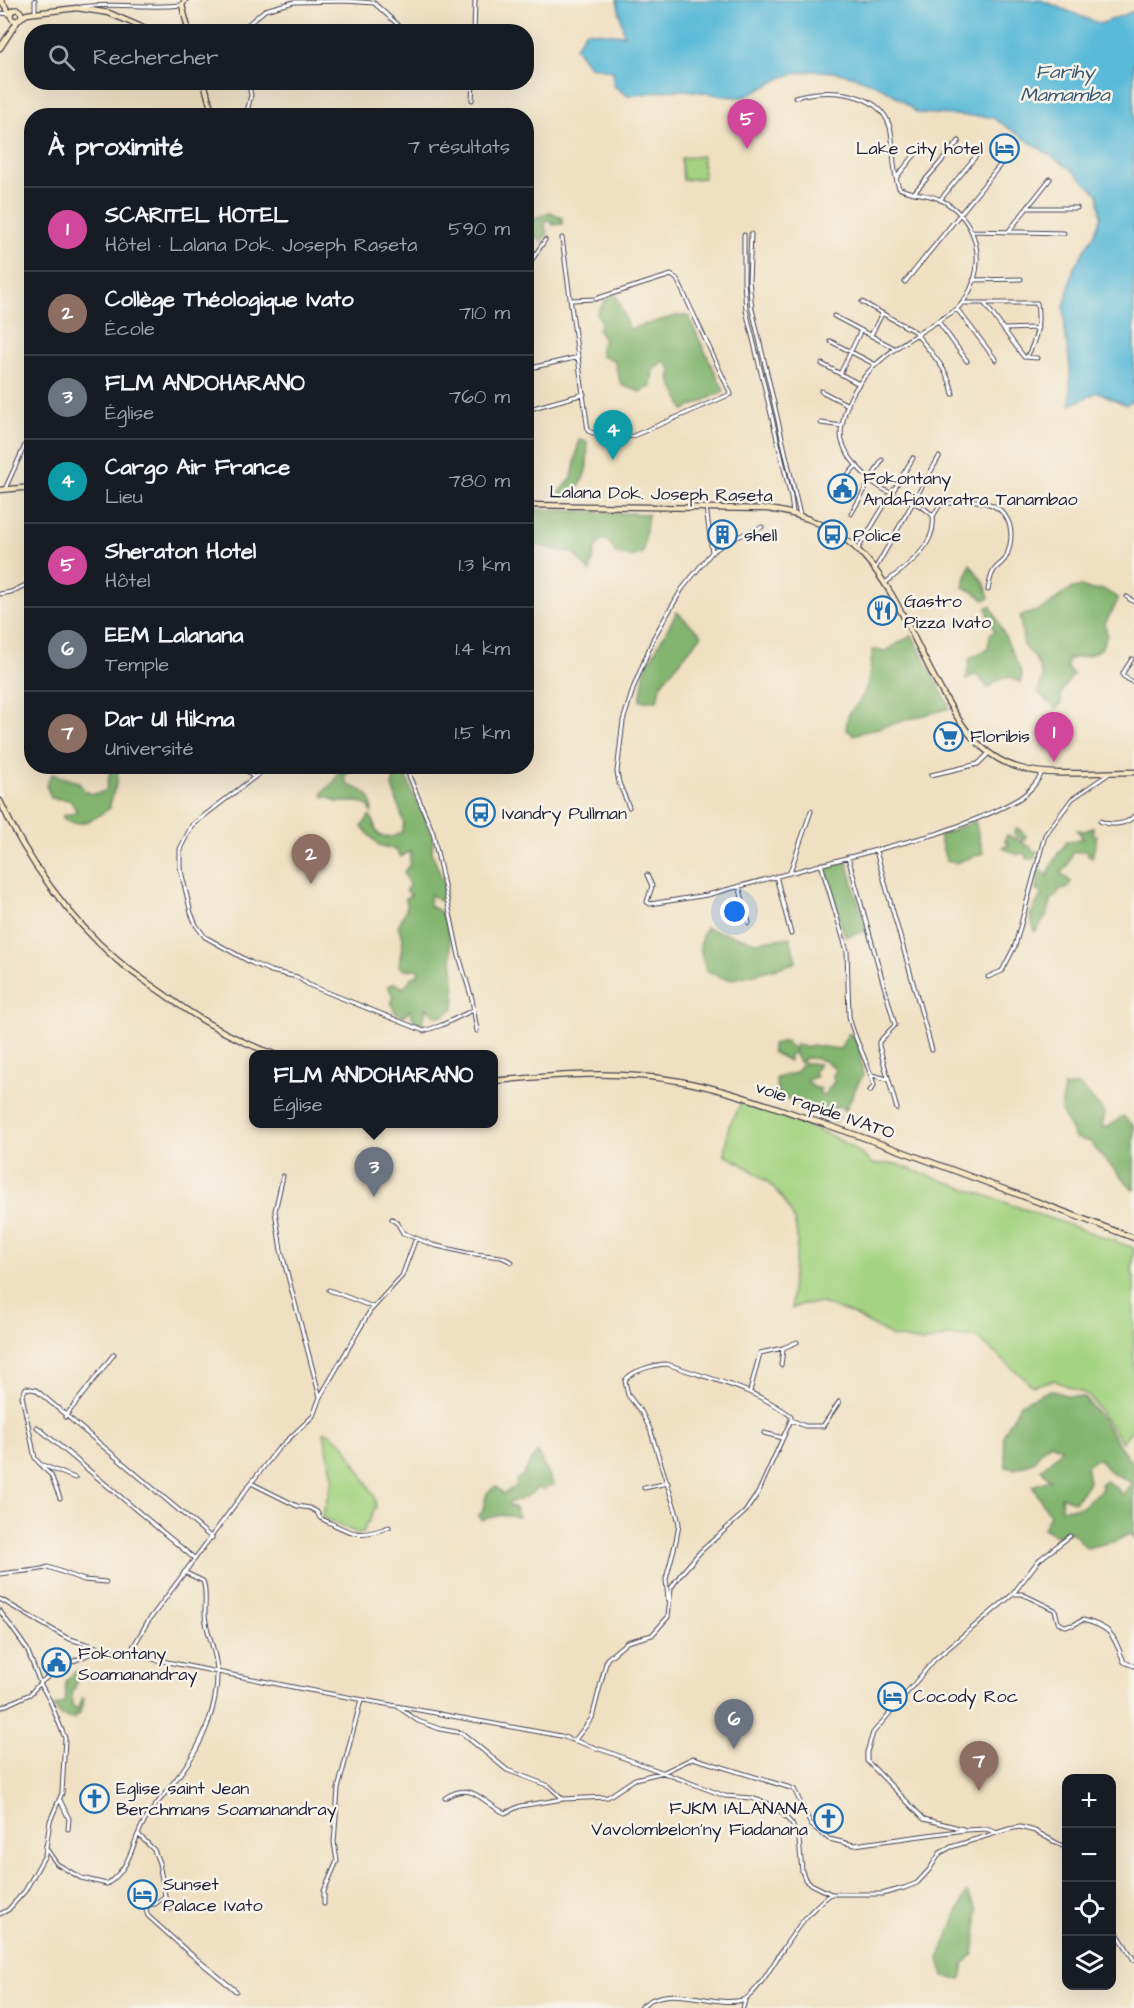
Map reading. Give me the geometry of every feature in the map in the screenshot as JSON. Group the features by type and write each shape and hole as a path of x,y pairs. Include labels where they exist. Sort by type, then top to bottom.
{"main road":[{"path":"1,0 15,21 27,14"},
{"path":"0,48 21,15 1,0"},
{"path":"184,2 188,24"},
{"path":"17,11 27,14 77,8 110,13 135,24"},
{"path":"11,30 11,17 17,11"},
{"path":"206,90 211,108"},
{"path":"2,489 24,488"},
{"name":"Lalana Dok. Joseph Raseta","path":"534,505 768,508 818,521 835,530 858,549 875,569 885,583 950,708 964,730 990,753 1019,768 1042,772 1134,772"},
{"path":"0,801 49,886 77,920 117,960 197,1018 265,1050"},
{"name":"voie rapide IVATO","path":"498,1081 539,1076 610,1074 669,1080 736,1094 889,1146 1134,1238"}],"street":[{"path":"34,0 35,13"},
{"path":"171,0 173,6"},
{"path":"474,24 475,0"},
{"path":"77,8 105,5 173,6 184,2"},
{"path":"248,24 265,10 294,2 374,2 397,24"},
{"path":"0,13 11,17"},
{"path":"248,108 249,90"},
{"path":"472,100 473,90"},
{"path":"795,97 813,93 833,93 857,97 874,105 884,116 890,128 899,188 940,200 950,206 972,231 978,251 973,280 964,303 876,365 859,384 848,405 842,426 842,441 857,465 871,480 890,494 924,507 933,516"},
{"path":"914,193 959,141"},
{"path":"940,200 981,150"},
{"path":"896,178 917,152 925,151"},
{"path":"906,282 1005,159"},
{"path":"1008,232 1050,179"},
{"path":"1027,208 1077,208"},
{"path":"972,231 1064,232"},
{"path":"751,234 749,280 752,309 800,515"},
{"path":"744,235 746,310 793,513"},
{"path":"562,238 588,431 620,437 633,436 731,394 677,279 671,275 595,299 571,300"},
{"path":"534,257 545,240"},
{"path":"973,280 1021,279"},
{"path":"862,302 918,334 949,378 953,394"},
{"path":"964,303 1037,303 1036,340 1027,357"},
{"path":"984,303 1024,357 1037,358"},
{"path":"957,309 996,360"},
{"path":"871,335 882,314"},
{"path":"834,316 896,349"},
{"path":"938,321 967,361"},
{"path":"1004,329 1038,328"},
{"path":"840,374 861,330"},
{"path":"830,341 876,365"},
{"path":"534,367 579,357"},
{"path":"822,364 859,384"},
{"path":"821,391 848,405"},
{"path":"534,408 584,394"},
{"path":"821,423 842,426"},
{"path":"2,489 24,446"},
{"path":"875,569 939,457"},
{"path":"858,549 913,458"},
{"path":"851,514 882,460"},
{"path":"840,482 857,465"},
{"path":"885,583 921,552 933,529 933,516 940,505 978,501 996,507 1006,515 1012,527 1011,544 1006,559 993,571 988,590"},
{"path":"706,507 712,552"},
{"path":"629,807 617,772 627,705 654,637 689,579 712,552 730,540 762,528"},
{"path":"0,594 24,586"},
{"path":"1127,597 1134,602"},
{"path":"1132,659 1123,672 1123,676 1134,683"},
{"path":"931,775 978,764 990,753"},
{"path":"647,875 652,886 647,902 650,904 707,895 955,827 1023,797 1042,772"},
{"path":"988,977 1002,971 1015,946 1045,835 1072,799 1111,772"},
{"path":"250,774 254,778"},
{"path":"259,774 192,825 180,849 180,867 191,913 204,937 252,963 297,977 309,985 424,1031 473,1010"},
{"path":"409,774 434,832 459,956 472,999 477,1031"},
{"path":"790,872 811,811"},
{"path":"1100,820 1110,824 1129,821 1134,816"},
{"path":"876,850 932,1050"},
{"path":"848,857 896,1025 879,1042 897,1109"},
{"path":"821,864 848,956 849,1016 872,1075 874,1085 870,1091"},
{"path":"776,876 791,934"},
{"path":"739,886 749,923"},
{"path":"872,1075 889,1079"},
{"path":"283,1176 274,1211 281,1250 320,1397"},
{"path":"392,1219 403,1233 433,1245 467,1253 501,1257 512,1262"},
{"path":"129,1654 147,1623 251,1483 278,1449 313,1416 320,1397 373,1306 402,1276 416,1238"},
{"path":"329,1290 373,1306"},
{"path":"750,1391 760,1353 797,1342"},
{"path":"781,1365 783,1348"},
{"path":"66,1417 114,1354"},
{"path":"574,1740 592,1718 607,1659 627,1642 652,1635 668,1617 666,1579 674,1554 679,1524 650,1429 642,1413 628,1395 626,1377 654,1365 668,1364 750,1391 791,1416 791,1420 758,1493 745,1512 701,1551 671,1588 668,1599"},
{"path":"60,1498 51,1476 34,1458 22,1396 26,1388 32,1388 212,1538"},
{"path":"791,1420 805,1426 823,1426 839,1402"},
{"path":"37,1427 195,1558"},
{"path":"764,1433 783,1438"},
{"path":"40,1464 75,1478"},
{"path":"251,1483 297,1506 310,1508 317,1512 320,1518 357,1535 389,1527"},
{"path":"644,1488 668,1483"},
{"path":"965,1830 924,1819 867,1761 867,1752 873,1733 935,1659 1012,1594 1039,1560 1070,1536"},
{"path":"0,1574 22,1570 42,1570 48,1567 84,1580 106,1582"},
{"path":"45,1847 57,1864 81,1878 107,1884 128,1863 140,1828 156,1802 184,1769 212,1716 217,1671 212,1640 206,1623 204,1600 206,1588 203,1581 184,1572"},
{"path":"1012,1594 1022,1594 1055,1610 1058,1622 1064,1626 1074,1625 1083,1620 1100,1624 1112,1634 1124,1662 1134,1666"},
{"path":"0,1599 67,1638 102,1649 574,1740 725,1796 751,1798 767,1803 780,1811 792,1824 799,1840 805,1879 831,1894 882,1894 904,1888 917,1883 940,1853 951,1847 1020,1827 1035,1831 1062,1846"},
{"path":"0,1611 27,1649 64,1738 62,1793 50,1821 45,1854 25,1891 8,1910 0,1914"},
{"path":"0,1708 30,1694 60,1667 102,1649"},
{"path":"324,1904 324,1891 337,1861 334,1842 339,1789 361,1699"},
{"path":"395,1705 418,1721 440,1729 462,1733 507,1770 549,1786 563,1799"},
{"path":"445,1798 459,1791 473,1792 505,1813 520,1806 563,1799 608,1797 635,1779 664,1772 693,1758 794,1789 811,1825 829,1839 854,1845 965,1830 986,1829 996,1833"},
{"path":"60,1800 69,1819 68,1828"},
{"path":"139,1835 154,1850 159,1863 165,1896 171,1909"},
{"path":"743,2008 745,2000 757,1987 813,1908 831,1894"},
{"path":"165,1896 155,1904 148,1905 146,1910 148,1916 236,1991"},
{"path":"1116,1931 1134,1960"},
{"path":"640,2008 649,2000 669,1997 730,2003 745,2000"}],"green space":[{"path":"702,156 704,178 683,180 681,158"},
{"path":"551,212 562,218 562,224 553,225 550,220 546,220 545,228 548,233 542,241 534,236 534,218"},
{"path":"609,294 617,297 629,329 676,316 688,316 724,391 684,410 670,380 672,370 664,361 653,370 651,387 640,392 621,385 614,360 602,357 600,348 604,341 598,330 601,322 597,313"},
{"path":"579,440 587,442 586,472 576,490 570,495 559,493 572,478"},
{"path":"534,509 648,514 643,553 632,557 616,554 611,544 604,539 596,546 590,572 575,554 534,545"},
{"path":"970,564 985,584 989,598 984,600 963,587"},
{"path":"1081,586 1092,590 1103,589 1118,598 1105,623 1107,635 1101,649 1087,656 1068,659 1067,669 1073,674 1061,693 1061,704 1056,709 1038,692 1043,677 1034,656 1024,647 1020,616 1045,608 1067,591"},
{"path":"991,606 1022,674 1020,683 1012,677 1000,679 988,688 978,676 973,675 966,680 970,658 988,649 990,635 995,631 989,621 987,607"},
{"path":"677,612 702,635 661,684 657,701 640,701 645,669"},
{"path":"912,635 950,708 853,735 846,729 848,718 866,688 873,650 886,651"},
{"path":"52,774 78,782 85,791 93,794 106,791 110,774 118,774 110,808 94,819 77,823 64,820 63,815 76,813 70,800 51,798 46,785"},
{"path":"338,774 348,774 344,777 348,785 363,791 370,798 371,814 370,807 359,802 337,802 324,797 322,793 335,781"},
{"path":"395,774 405,774 433,836 432,853 444,884 444,897 440,901 430,894 429,906 441,913 448,930 454,1008 443,1016 436,1016 426,1007 423,1023 418,1023 412,1017 410,1010 404,1016 395,1012 391,1002 393,996 388,986 395,983 404,988 411,978 418,975 419,971 404,970 399,966 403,938 398,926 406,910 406,898 411,895 406,890 409,886 404,872 410,864 410,851 401,857 396,850 379,845 362,827 369,816 381,836 392,836 402,832 404,823 392,786"},
{"path":"975,821 983,853 955,863 946,860 939,836"},
{"path":"1093,827 1093,834 1097,835 1092,858 1088,855 1088,851 1073,852 1067,867 1061,873 1071,882 1067,889 1060,889 1049,901 1051,903 1046,917 1035,932 1030,915 1042,894 1036,890 1039,880 1035,873 1037,869 1041,869 1047,876 1066,841 1084,839 1077,830 1086,831"},
{"path":"1018,828 1026,836 1023,841 1025,846 1028,845 1034,852 1037,851 1034,859 1027,859 1023,852 1018,855 1003,848 1003,846 1009,846 1005,840 1007,835 1022,842 1022,838 1017,837 1014,833"},
{"path":"847,861 866,931 845,937 824,867"},
{"path":"706,928 756,942 790,937 796,962 763,972 727,979 707,972 700,945"},
{"path":"848,1034 852,1034 859,1045 863,1076 845,1111 840,1106 832,1107 839,1116 835,1123 777,1093 776,1078 795,1073 803,1063 819,1064 814,1072 816,1077 807,1080 813,1087 821,1089 819,1093 824,1096 834,1082 833,1074 836,1070 818,1059 805,1058 800,1063 793,1052 789,1055 789,1061 772,1052 772,1044 785,1041 795,1050 796,1044 806,1048 811,1045 840,1049"},
{"path":"1079,1085 1105,1113 1102,1127 1108,1127 1123,1116 1134,1126 1134,1190 1091,1142 1075,1138 1061,1111 1064,1087"},
{"path":"741,1103 829,1135 860,1153 872,1164 896,1164 1134,1248 1132,1274 1134,1276 1134,1428 1122,1442 1088,1395 1054,1380 1033,1386 976,1337 948,1336 922,1342 893,1337 850,1313 821,1303 802,1304 792,1309 792,1284 797,1244 792,1214 784,1201 764,1179 725,1155 728,1128"},
{"path":"1050,1390 1069,1396 1083,1397 1103,1420 1127,1457 1134,1463 1134,1538 1131,1533 1116,1541 1087,1548 1072,1532 1058,1537 1043,1528 1050,1515 1032,1486 1050,1480 1041,1469 1057,1455 1061,1448 1051,1443 1039,1452 1035,1461 1015,1469 1006,1467 1003,1436 1020,1404","holes":["1098,1458 1109,1471 1132,1483 1122,1495 1118,1489 1106,1481 1101,1483 1102,1489 1082,1507 1062,1509 1061,1496 1075,1502 1089,1482 1086,1466"]},
{"path":"325,1431 344,1444 374,1495 376,1506 369,1522 366,1523 364,1532 357,1533 322,1517 333,1477"},
{"path":"537,1452 554,1485 547,1486 544,1490 537,1488 524,1498 509,1502 508,1505 515,1508 519,1517 500,1515 482,1520 479,1518 487,1493 496,1486 503,1494 517,1486 516,1480 523,1475"},
{"path":"74,1672 78,1672 79,1677 72,1694 72,1706 77,1710 82,1698 84,1699 79,1715 75,1715 74,1719 62,1716 54,1707 64,1703 66,1682"},
{"path":"966,1892 977,1909 973,1954 964,1964 961,1979 944,1977 939,1959"}],"water":[{"name":"Farihy Mamamba","path":"617,0 1041,0 1100,24 1134,11 1134,399 1126,405 1098,392 1070,405 1070,367 1064,307 1074,267 1094,235 1101,217 1098,194 1071,169 992,117 917,113 890,92 874,84 839,73 804,72 787,76 742,97 728,97 690,90 628,96 613,85 613,71 589,66 575,47 586,31 624,35"}],"place":[{"name":"Lake city hotel","path":"1004,148"},
{"name":"Sheraton Hotel","path":"747,149"},
{"name":"Cargo Air France","path":"613,460"},
{"name":"Fokontany Andafiavaratra Tanambao","path":"842,488"},
{"name":"shell","path":"723,535"},
{"name":"Police","path":"832,535"},
{"name":"Gastro Pizza Ivato","path":"883,611"},
{"name":"Floribis","path":"949,736"},
{"name":"SCARITEL HOTEL","path":"1054,762"},
{"name":"Ivandry Pullman","path":"481,813"},
{"name":"Collège Théologique Ivato","path":"311,884"},
{"name":"FLM ANDOHARANO","path":"374,1197"},
{"name":"Fokontany Soamanandray","path":"57,1663"},
{"name":"Cocody Roc","path":"892,1696"},
{"name":"EEM Lalanana","path":"734,1749"},
{"name":"Dar Ul Hikma","path":"979,1791"},
{"name":"Eglise saint Jean Berchmans Soamanandray","path":"95,1798"},
{"name":"FJKM IALANANA Vavolombelon'ny Fiadanana","path":"829,1818"},
{"name":"Sunset Palace Ivato","path":"142,1894"}]}
